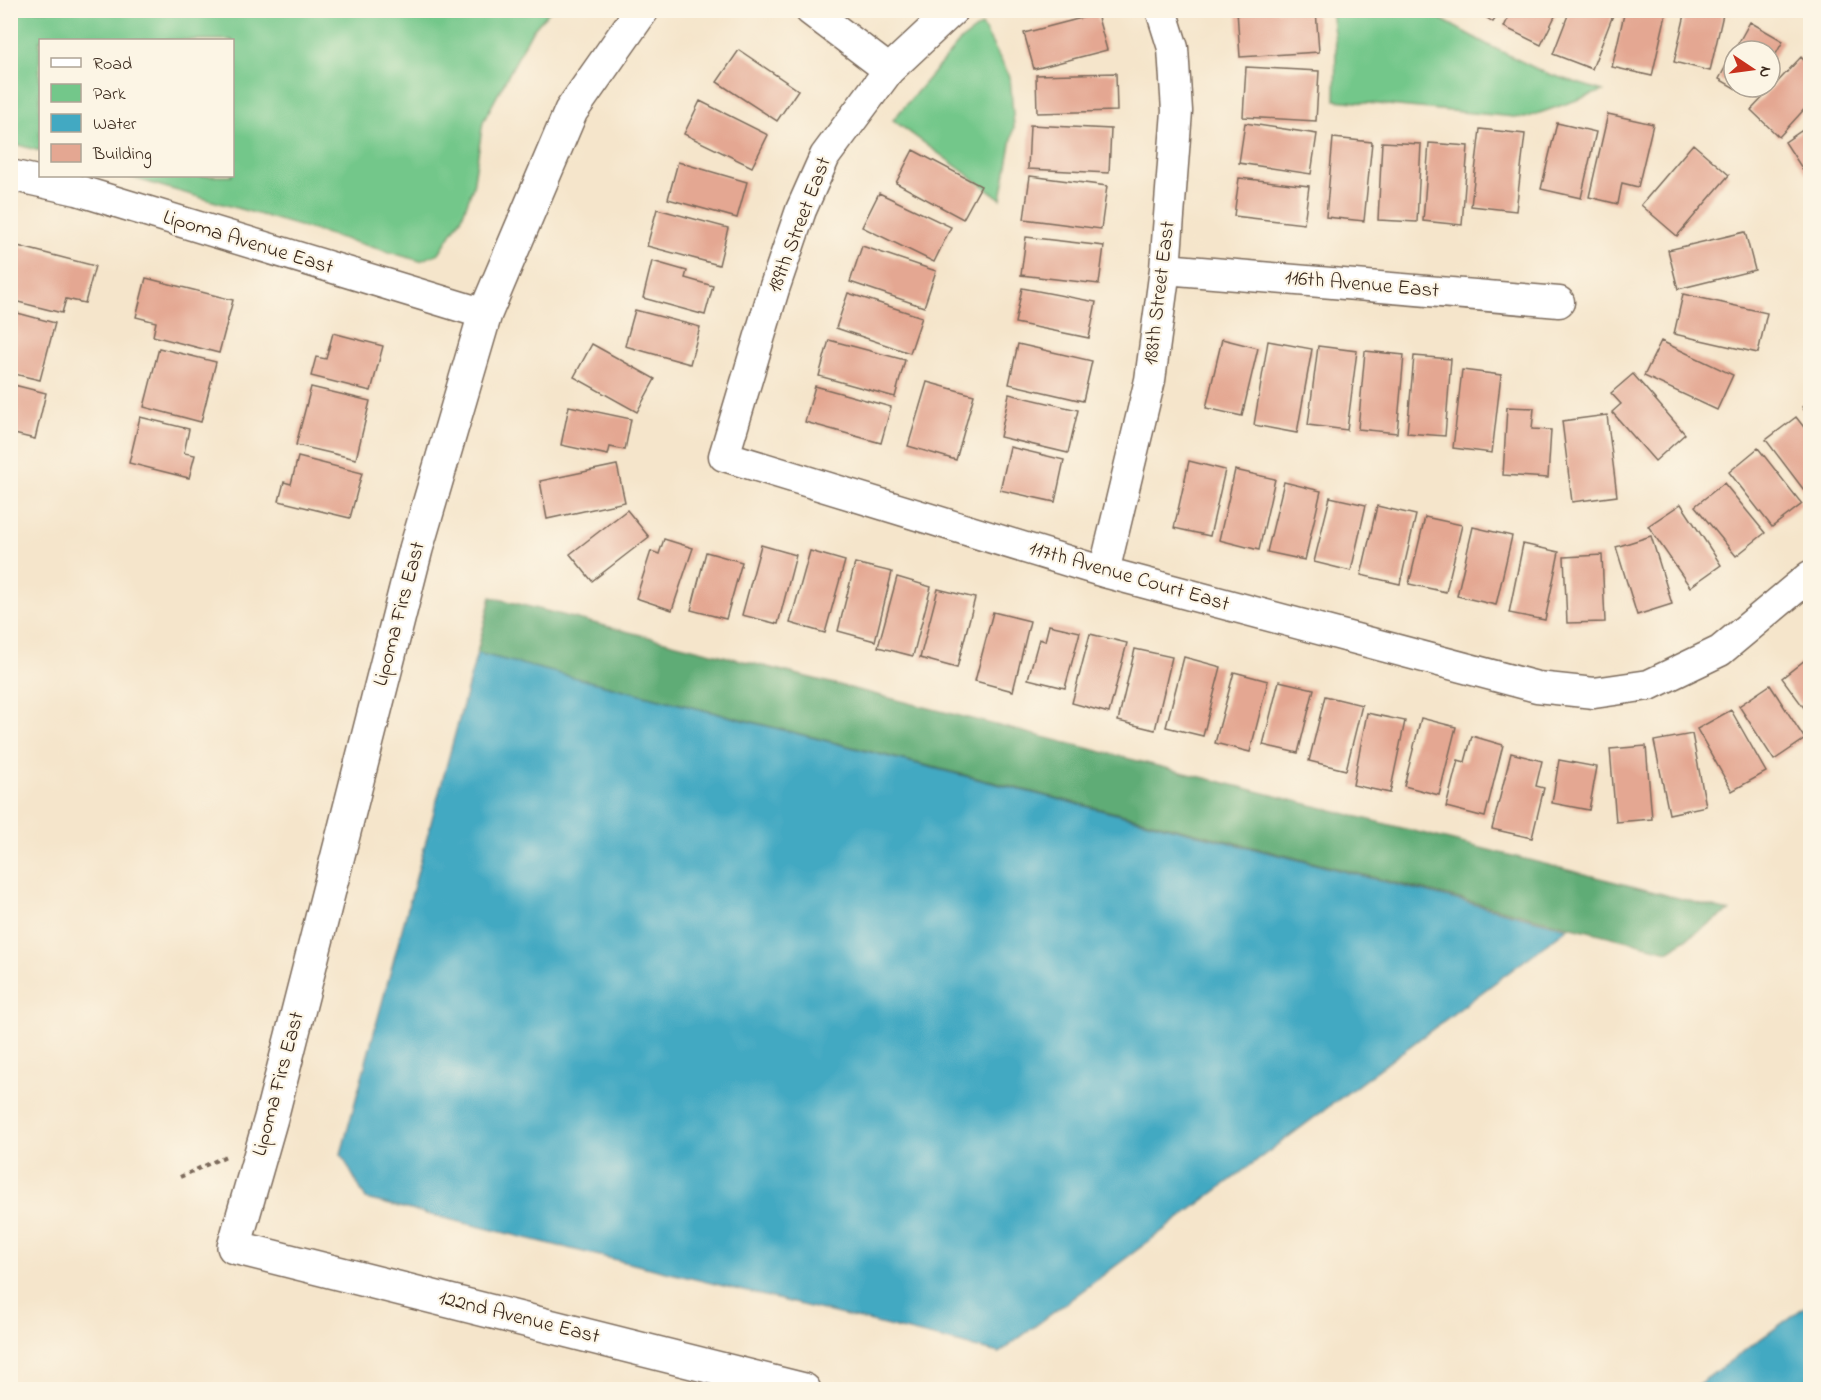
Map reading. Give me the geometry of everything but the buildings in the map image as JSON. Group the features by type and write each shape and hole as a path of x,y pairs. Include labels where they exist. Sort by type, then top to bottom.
{"street":[{"name":"Lipoma Firs East","path":"234,1247 271,1118 416,549 485,314 571,111 642,10"},
{"path":"810,10 889,70"},
{"name":"189th Street East","path":"724,456 774,289 806,199 825,156 889,70 953,10"},
{"name":"188th Street East","path":"1104,572 1150,380 1165,268 1177,111 1173,48 1161,10"},
{"name":"Lipoma Avenue East","path":"10,175 77,190 485,314"},
{"name":"116th Avenue East","path":"1165,268 1559,302"},
{"name":"117th Avenue Court East","path":"724,456 1104,572 1537,687 1594,693 1649,685 1720,651 1810,576"},
{"name":"122nd Avenue East","path":"234,1247 804,1389"}],"green space":[{"path":"11,10 550,11 532,31 483,122 473,187 462,217 439,253 420,261 129,177 234,177 234,39 39,39 39,151 11,143"},
{"path":"1331,11 1426,11 1545,73 1603,91 1525,118 1335,100 1336,48"},
{"path":"982,25 1010,77 1014,127 1001,199 893,120 960,41"},
{"path":"491,597 1729,911 1668,951 477,653"}],"water":[{"path":"477,653 1568,928 999,1353 366,1199 341,1154"},
{"path":"1810,1303 1810,1389 1692,1389"}]}
